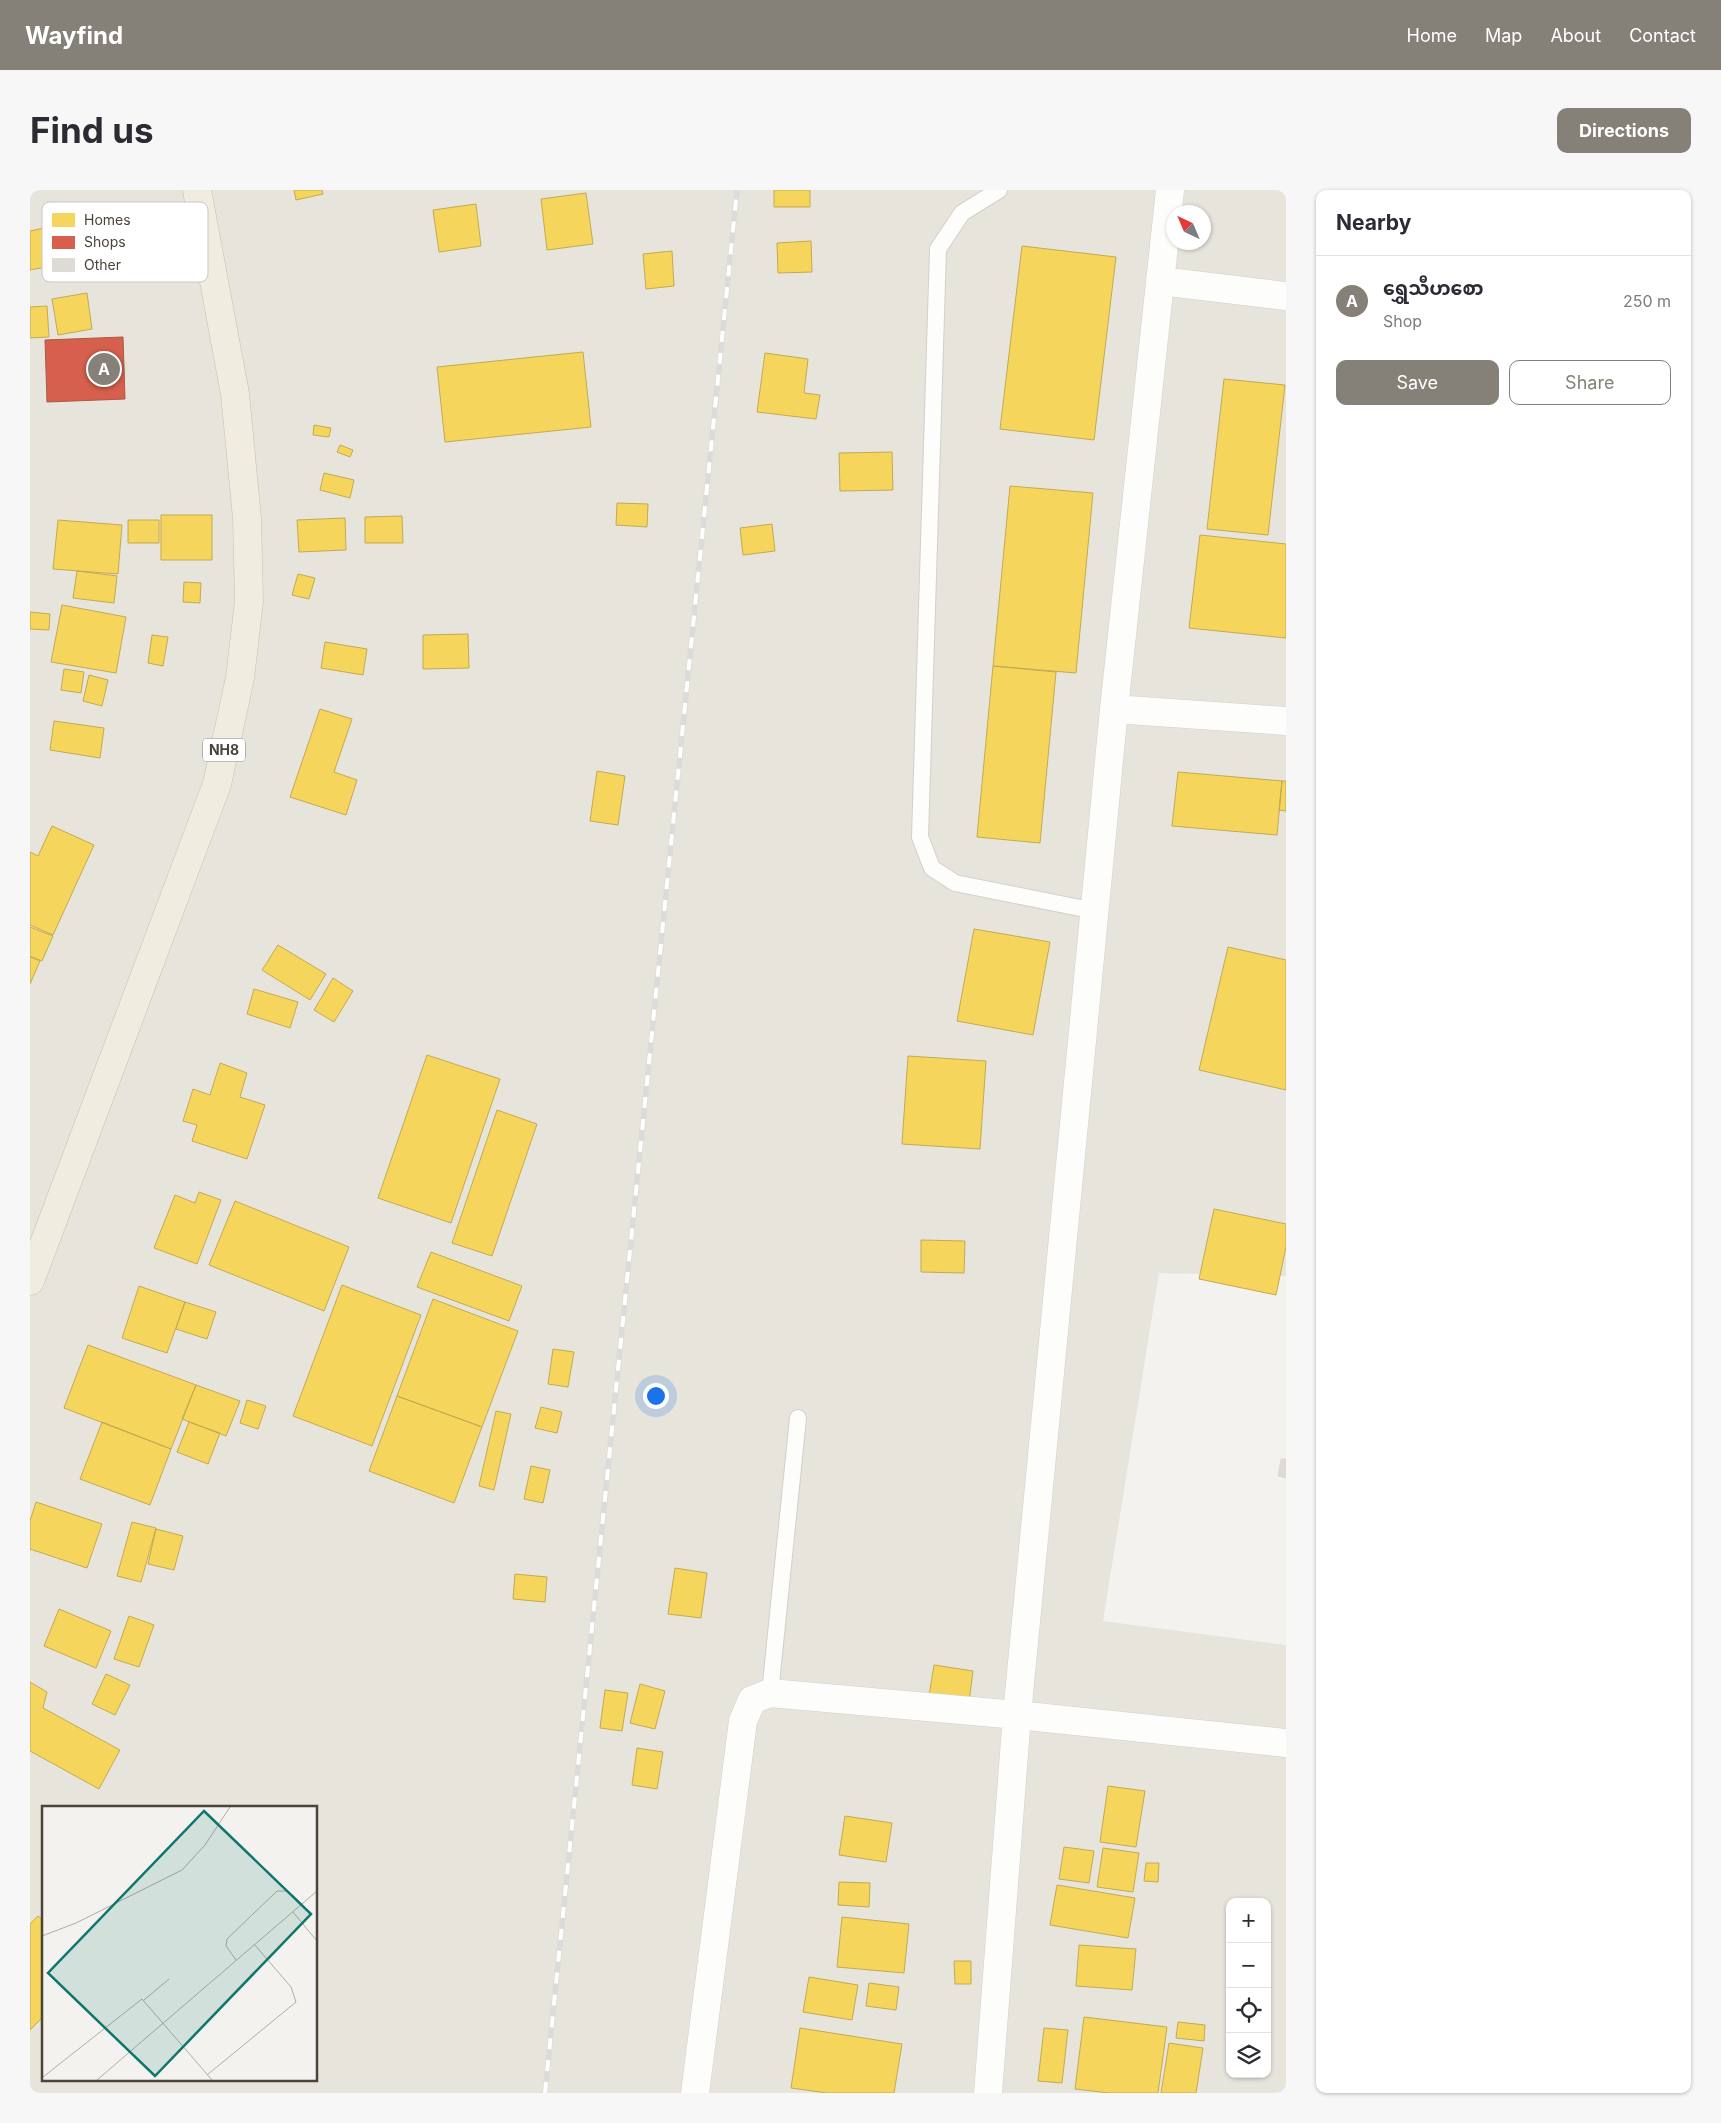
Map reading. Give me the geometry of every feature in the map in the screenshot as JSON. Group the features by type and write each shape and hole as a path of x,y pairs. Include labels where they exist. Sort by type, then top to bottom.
{"highway":[{"name":"NH8","path":"30,1281 217,784 240,678 248,601 247,518 235,394 208,249"}],"street":[{"path":"988,2093 1017,1715 1114,709 1170,190"},
{"path":"1160,281 1286,296"},
{"path":"1114,709 1286,721"},
{"path":"695,2093 743,1721 752,1700 770,1694 1017,1715 1286,1743"}],"lane":[{"path":"999,190 962,213 938,248 920,837 932,868 955,883 1095,911"},
{"path":"770,1694 798,1418"}],"shaded area":[{"path":"30,190 1286,190 1286,1276 1159,1273 1103,1621 1286,1645 1286,2093 30,2093"}],"building: Homes":[{"path":"294,190 322,190 323,194 296,200"},
{"path":"774,190 810,190 810,207 774,207"},
{"path":"586,193 593,244 547,250 541,199"},
{"path":"476,204 481,246 439,252 433,210"},
{"path":"42,228 42,268 30,270 30,231"},
{"path":"811,241 812,272 778,273 777,243"},
{"path":"1022,246 1116,257 1094,440 1000,429"},
{"path":"672,251 674,286 646,289 643,254"},
{"path":"87,293 92,329 58,335 52,299"},
{"path":"47,306 49,337 30,338 30,307"},
{"path":"583,352 591,427 445,442 437,367"},
{"path":"765,353 808,359 804,393 820,395 816,419 757,412"},
{"path":"1224,379 1285,385 1268,535 1207,529"},
{"path":"314,425 331,428 329,437 313,435"},
{"path":"340,445 353,450 350,457 337,452"},
{"path":"892,452 893,490 840,491 839,453"},
{"path":"324,473 354,480 350,498 320,490"},
{"path":"1010,486 1093,493 1076,673 993,666"},
{"path":"617,503 648,504 647,527 616,525"},
{"path":"161,515 212,515 212,560 161,560"},
{"path":"402,516 403,543 365,543 365,517"},
{"path":"345,518 346,550 299,552 297,520"},
{"path":"58,520 122,525 118,574 53,569"},
{"path":"128,520 159,520 159,543 128,543"},
{"path":"772,524 775,551 743,555 740,528"},
{"path":"1200,535 1286,544 1286,638 1189,628"},
{"path":"77,571 117,576 114,603 73,598"},
{"path":"298,574 315,578 309,599 292,595"},
{"path":"184,582 201,583 200,603 183,602"},
{"path":"62,605 126,617 116,673 51,662"},
{"path":"30,612 50,614 49,630 30,629"},
{"path":"468,634 469,668 423,669 423,635"},
{"path":"152,635 168,637 163,666 148,663"},
{"path":"325,642 367,649 363,675 321,668"},
{"path":"993,666 1056,672 1040,843 977,837"},
{"path":"64,669 84,672 81,693 61,690"},
{"path":"89,675 108,680 102,706 83,701"},
{"path":"320,709 352,719 334,772 357,780 346,815 290,797"},
{"path":"54,721 104,728 100,758 50,750"},
{"path":"597,771 625,776 618,825 590,821"},
{"path":"1178,772 1282,781 1277,835 1172,826"},
{"path":"1282,781 1286,781 1286,811 1279,810"},
{"path":"52,826 94,845 53,935 30,925 30,852 38,856"},
{"path":"30,927 53,936 42,961 30,956"},
{"path":"974,929 1050,942 1033,1035 957,1021"},
{"path":"278,945 326,974 310,1000 262,970"},
{"path":"1228,947 1286,960 1286,1090 1199,1070"},
{"path":"30,957 40,961 30,984"},
{"path":"333,978 353,991 334,1022 314,1010"},
{"path":"254,989 298,1002 290,1028 247,1014"},
{"path":"427,1055 500,1079 451,1223 378,1198"},
{"path":"908,1056 986,1061 980,1149 902,1144"},
{"path":"220,1063 247,1073 240,1097 265,1105 247,1159 192,1141 197,1125 183,1121 193,1089 210,1095"},
{"path":"497,1110 537,1124 492,1256 452,1243"},
{"path":"199,1192 221,1200 197,1264 154,1248 175,1195 195,1203"},
{"path":"235,1201 349,1247 324,1311 209,1265"},
{"path":"1214,1209 1286,1224 1286,1247 1276,1295 1199,1279"},
{"path":"921,1240 965,1241 964,1273 921,1272"},
{"path":"431,1252 522,1286 509,1321 417,1287"},
{"path":"342,1285 421,1315 372,1446 293,1416"},
{"path":"139,1286 185,1302 167,1353 122,1338"},
{"path":"433,1299 518,1331 482,1427 397,1396"},
{"path":"185,1302 216,1312 207,1339 176,1329"},
{"path":"88,1345 196,1385 171,1449 64,1408"},
{"path":"553,1349 574,1352 568,1387 548,1384"},
{"path":"196,1385 240,1401 226,1436 182,1419"},
{"path":"397,1396 482,1427 454,1503 369,1471"},
{"path":"247,1400 266,1406 258,1429 240,1423"},
{"path":"541,1407 562,1412 557,1433 535,1428"},
{"path":"496,1411 511,1414 494,1490 479,1486"},
{"path":"102,1422 171,1449 150,1505 80,1479"},
{"path":"189,1422 220,1433 208,1464 177,1452"},
{"path":"531,1466 550,1470 543,1503 524,1499"},
{"path":"36,1502 102,1524 87,1568 30,1549 30,1521"},
{"path":"132,1522 156,1528 141,1582 117,1576"},
{"path":"156,1529 183,1536 174,1570 148,1564"},
{"path":"675,1568 707,1573 701,1618 668,1614"},
{"path":"515,1574 547,1577 545,1602 513,1599"},
{"path":"59,1609 111,1631 96,1668 44,1646"},
{"path":"129,1616 154,1625 139,1667 114,1659"},
{"path":"934,1665 973,1671 969,1702 929,1696"},
{"path":"106,1674 130,1685 115,1715 92,1704"},
{"path":"30,1682 47,1692 43,1708 120,1750 99,1789 30,1751"},
{"path":"640,1684 665,1691 655,1729 630,1723"},
{"path":"605,1690 628,1693 622,1731 600,1728"},
{"path":"637,1748 663,1752 657,1789 632,1785"},
{"path":"1108,1786 1145,1791 1136,1847 1100,1842"},
{"path":"845,1816 892,1823 886,1862 839,1855"},
{"path":"1064,1847 1094,1851 1089,1883 1059,1879"},
{"path":"1103,1848 1139,1853 1133,1892 1097,1887"},
{"path":"1146,1863 1159,1863 1158,1882 1144,1881"},
{"path":"839,1882 870,1883 869,1907 838,1905"},
{"path":"1057,1885 1135,1898 1128,1938 1050,1925"},
{"path":"38,1916 42,1919 42,2018 30,2030 30,1924"},
{"path":"842,1917 909,1924 904,1973 837,1967"},
{"path":"1079,1945 1136,1949 1132,1990 1076,1986"},
{"path":"954,1961 971,1961 971,1984 955,1984"},
{"path":"809,1977 858,1985 852,2020 803,2012"},
{"path":"869,1983 899,1987 896,2010 866,2006"},
{"path":"1084,2017 1167,2027 1158,2093 1109,2093 1075,2089"},
{"path":"1178,2022 1205,2025 1204,2041 1176,2038"},
{"path":"800,2028 902,2044 894,2093 827,2093 791,2088"},
{"path":"1044,2028 1068,2030 1062,2083 1038,2081"},
{"path":"1169,2043 1203,2048 1196,2093 1161,2093"}],"building: Shops":[{"path":"123,337 125,399 47,402 45,340"}],"building: Other":[{"path":"1281,1459 1286,1459 1286,1478 1278,1476"}],"railway":[{"path":"545,2093 737,190"}],"place":[{"name":"ရွှေသီဟစော","path":"104,369"}]}
